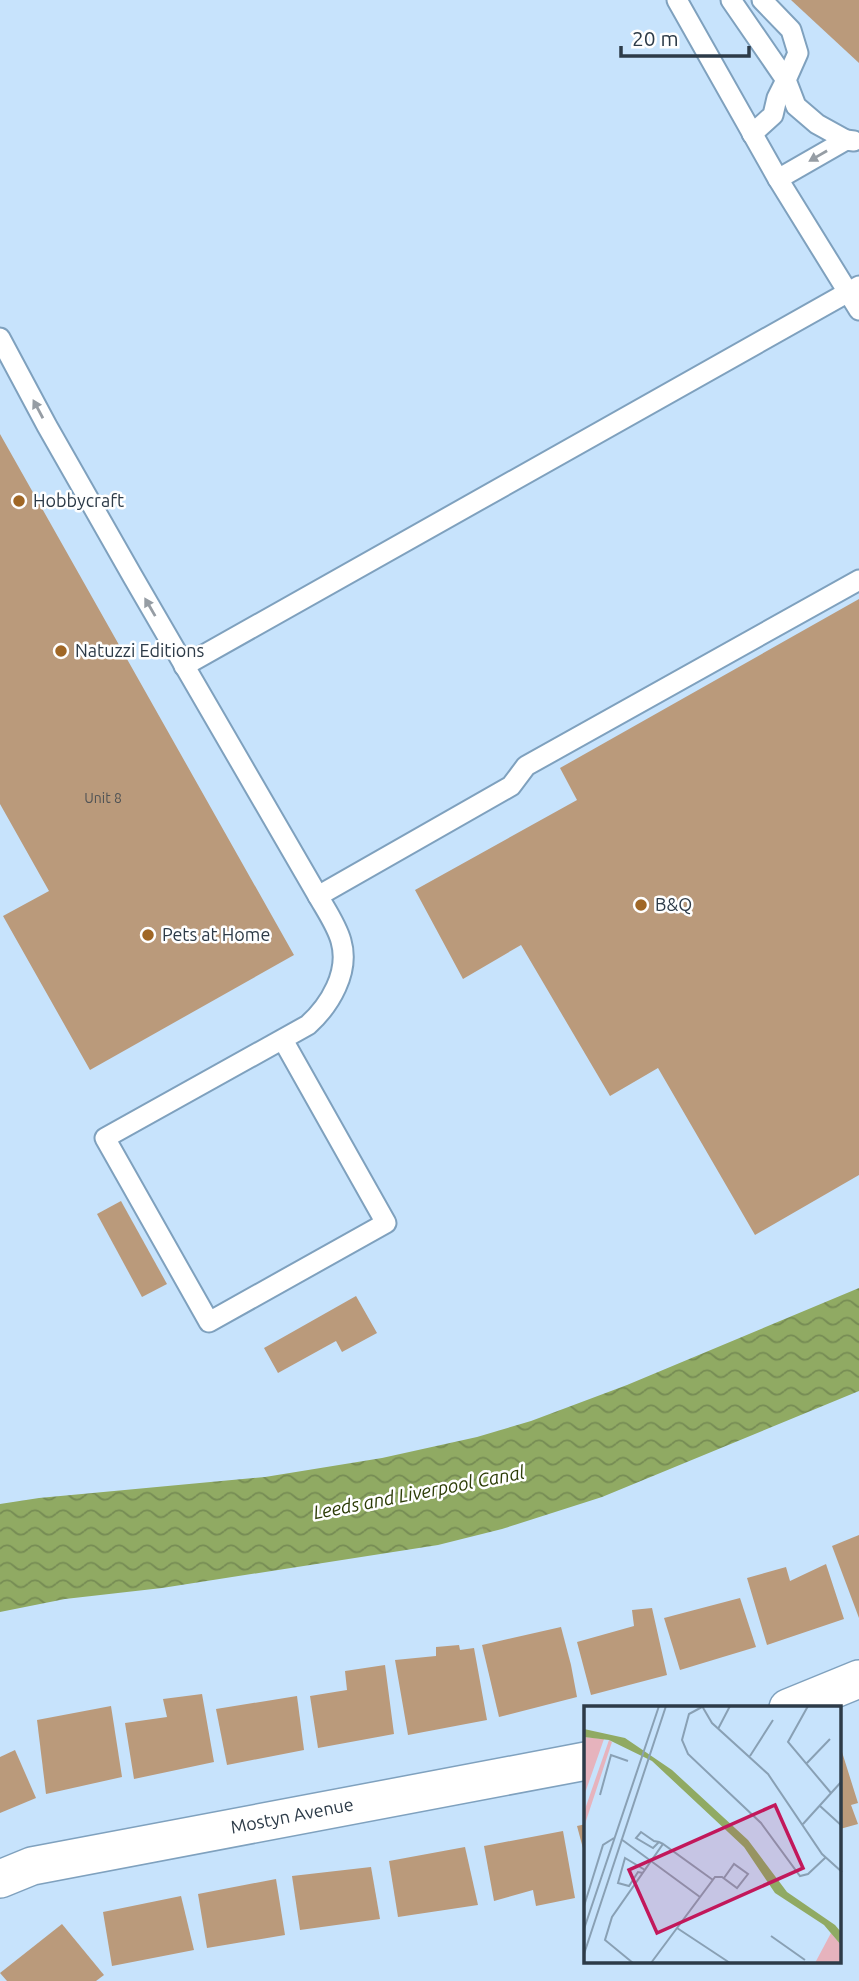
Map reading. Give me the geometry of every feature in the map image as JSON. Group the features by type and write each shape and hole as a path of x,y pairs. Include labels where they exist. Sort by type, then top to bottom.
{"street":[{"path":"793,1706 859,1679"},
{"name":"Mostyn Avenue","path":"0,1880 32,1866 584,1760"}],"lane":[{"path":"677,0 778,179 854,288 859,310"},
{"path":"730,0 786,80 796,106 817,124 853,141"},
{"path":"752,134 773,115 777,98 798,53 791,30 762,0"},
{"path":"778,179 853,141"},
{"path":"184,666 854,288"},
{"path":"0,338 47,426 341,939 344,956 340,978 321,1013 308,1026 105,1138 209,1322 386,1223 283,1040"},
{"path":"318,896 510,786 526,766 859,580"}],"water":[{"name":"Leeds and Liverpool Canal","path":"859,1288 859,1391 602,1497 502,1529 438,1545 162,1588 65,1599 0,1612 0,1504 265,1477 382,1458 477,1437 531,1421 627,1385"}],"building":[{"path":"791,0 859,0 859,63"},
{"path":"0,434 294,955 90,1070 3,916 49,891 0,804"},
{"name":"B&Q","path":"859,599 859,1175 755,1235 658,1068 610,1096 521,945 463,979 415,890 577,800 560,768"},
{"path":"121,1201 167,1284 142,1297 97,1214"},
{"path":"356,1296 377,1333 342,1352 336,1341 278,1373 264,1348"},
{"path":"859,1535 859,1618 832,1546"},
{"path":"826,1564 844,1619 767,1645 747,1578 786,1567 790,1581"},
{"path":"740,1598 756,1647 680,1670 664,1618"},
{"path":"652,1608 667,1675 591,1695 577,1642 634,1626 632,1610"},
{"path":"561,1627 577,1697 499,1717 482,1645"},
{"path":"459,1645 460,1650 474,1648 487,1720 408,1735 395,1660 436,1656 436,1647"},
{"path":"385,1665 394,1734 318,1748 310,1696 347,1690 345,1671"},
{"path":"202,1694 214,1762 134,1779 125,1723 167,1717 163,1699"},
{"path":"297,1696 304,1750 227,1765 216,1709"},
{"path":"111,1706 122,1777 46,1794 37,1720"},
{"path":"15,1750 36,1798 0,1813 0,1757"},
{"path":"842,1752 858,1803 851,1805 858,1824 842,1828"},
{"path":"584,1824 584,1852 577,1826"},
{"path":"563,1831 575,1898 536,1906 533,1890 494,1901 484,1846"},
{"path":"465,1847 478,1905 398,1917 389,1861"},
{"path":"371,1867 380,1919 300,1930 292,1876"},
{"path":"276,1879 285,1935 207,1948 198,1894"},
{"path":"181,1896 194,1950 112,1966 103,1912"},
{"path":"62,1924 104,1975 96,1981 7,1981 0,1973"}],"place":[{"name":"Hobbycraft","path":"19,501"},
{"name":"Natuzzi Editions","path":"61,651"},
{"name":"B&Q","path":"641,905"},
{"name":"Pets at Home","path":"148,935"}]}
